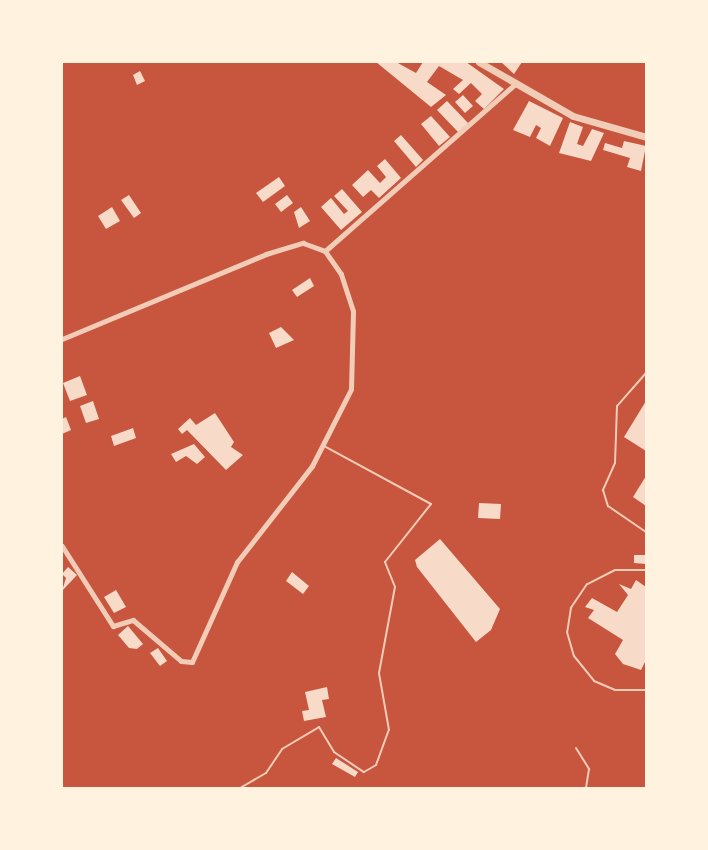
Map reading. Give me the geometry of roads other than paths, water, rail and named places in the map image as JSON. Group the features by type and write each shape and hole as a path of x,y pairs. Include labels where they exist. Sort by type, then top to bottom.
{"street":[{"path":"479,62 493,66 515,84 573,116 646,137"},
{"path":"325,251 515,84"},
{"path":"62,339 266,254 303,243 325,251 346,284 353,311 351,389 336,409 323,446 237,562 192,662 181,661 132,620 113,626 62,546"}],"lane":[{"path":"646,373 617,406 615,463 603,490 608,506 646,532"},
{"path":"240,789 266,773 282,748 319,727 334,752 364,772 376,765 389,730 379,673 395,587 385,562 431,504 323,446"},
{"path":"646,570 615,570 587,584 574,600 567,632 574,656 594,681 615,690 646,690"},
{"path":"576,748 589,769 586,789"}]}
